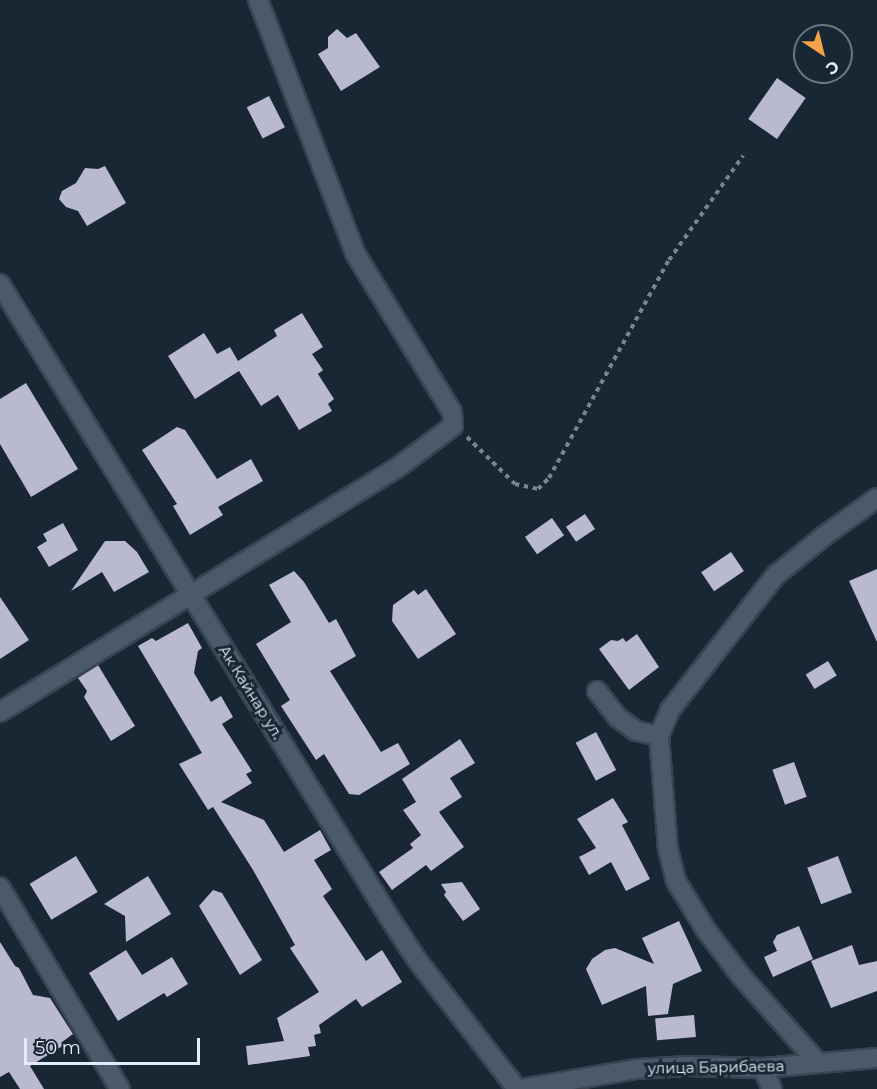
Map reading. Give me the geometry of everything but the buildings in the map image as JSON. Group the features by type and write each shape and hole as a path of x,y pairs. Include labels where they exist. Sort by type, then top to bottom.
{"street":[{"path":"0,712 190,593 397,468 453,426 452,412 356,255 258,0"},
{"name":"Ак Кайнар ул.","path":"0,284 417,960 519,1089"},
{"path":"818,1063 741,976 706,930 676,881 668,850 659,736 670,710 776,574 877,498"},
{"path":"597,691 617,717 636,731 659,736"},
{"path":"0,887 120,1089"},
{"name":"улица Барибаева","path":"519,1089 637,1070 689,1066 763,1068 877,1058"},
{"path":"763,1068 772,1089"}],"path":[{"path":"453,426 515,484 538,489 549,478 669,260 743,156"}]}
